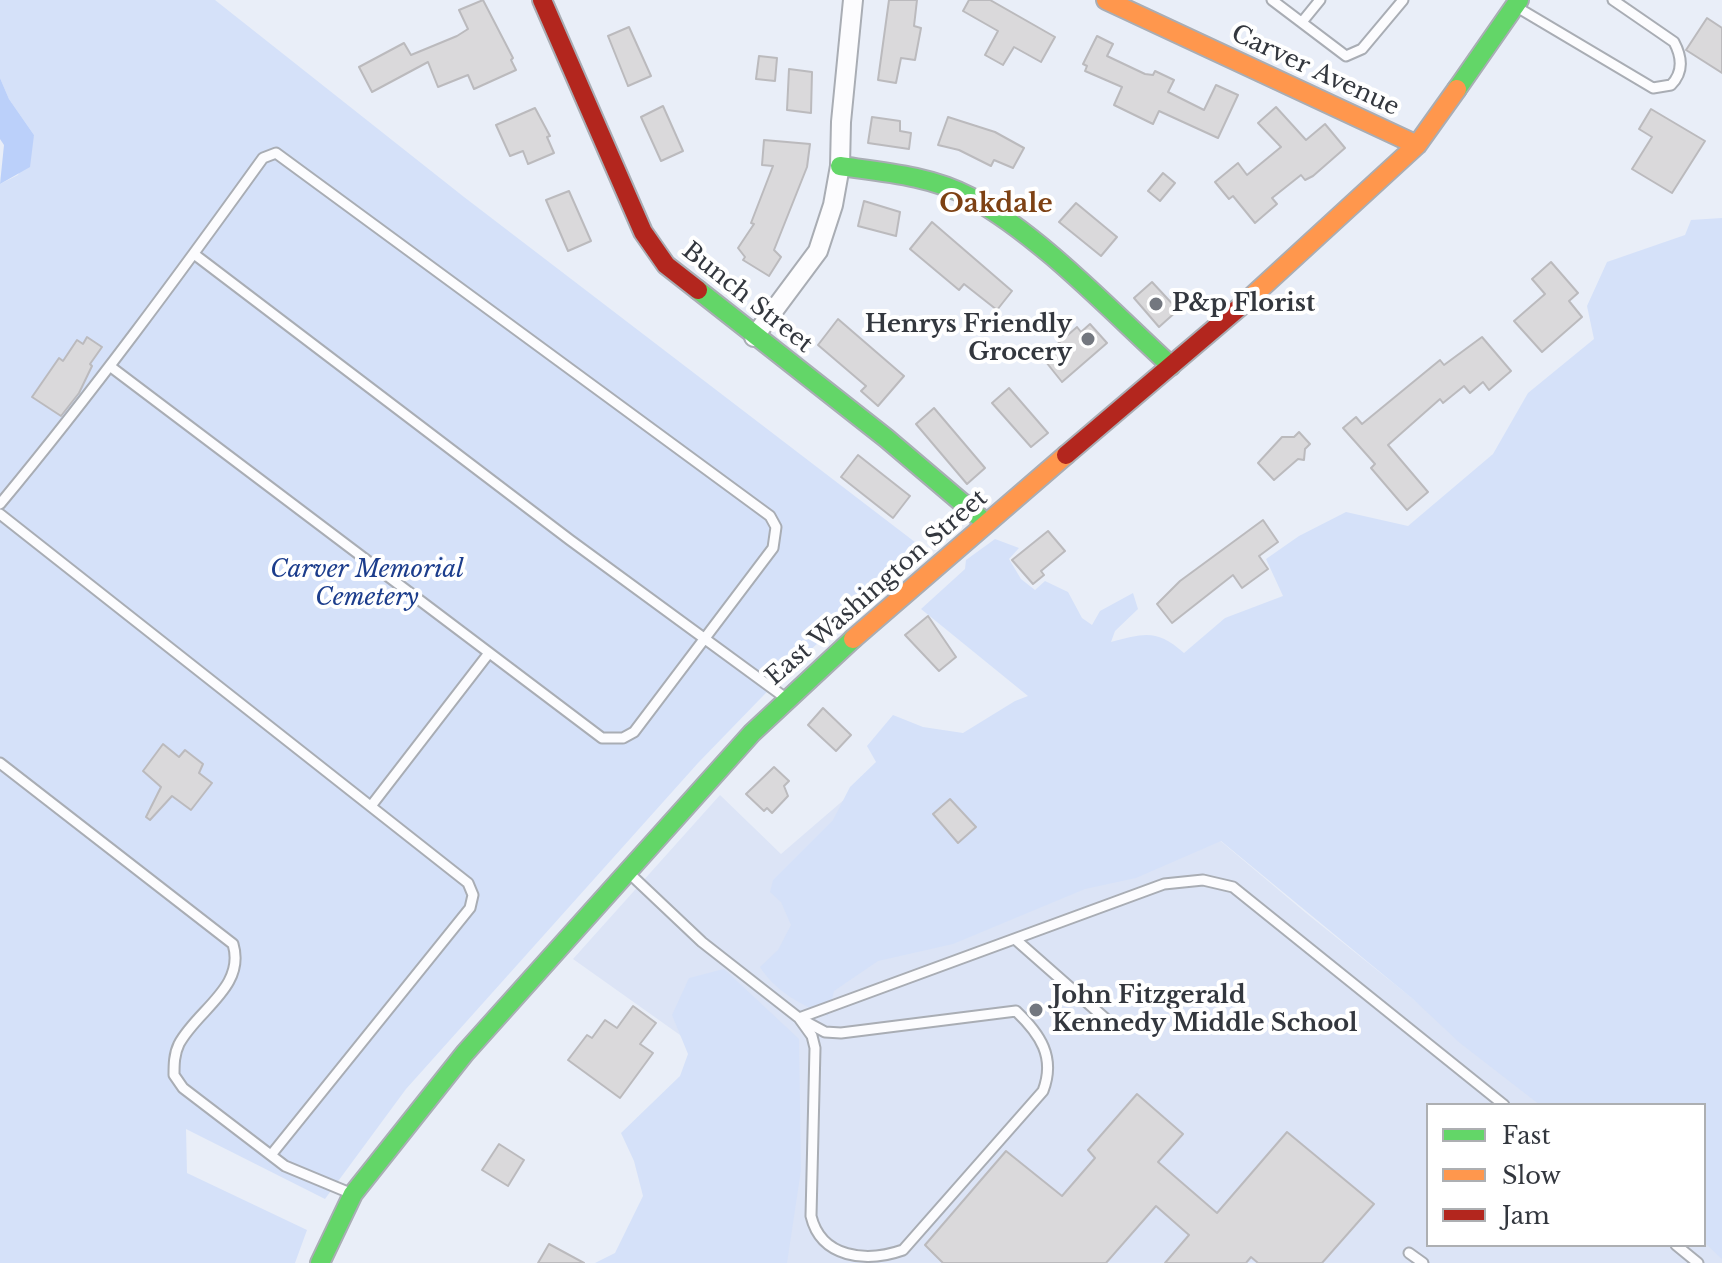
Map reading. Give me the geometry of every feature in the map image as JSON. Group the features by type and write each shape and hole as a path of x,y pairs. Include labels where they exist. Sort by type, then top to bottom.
{"main road":[{"name":"Bunch Street","path":"542,0 649,244 666,265 886,438 986,523"},
{"name":"Carver Avenue","path":"1106,0 1417,145"},
{"name":"East Washington Street","path":"320,1263 353,1194 465,1053 752,733 986,523 1340,220 1417,145 1517,3"},
{"path":"840,166 900,174 968,196 1009,223 1091,292 1171,366"}],"street":[{"path":"754,337 818,251 833,205 840,166 841,122 853,0"}],"lane":[{"path":"1272,0 1346,56 1362,49 1403,0"},
{"path":"1302,22 1320,0"},
{"path":"1517,3 1653,88 1671,85 1680,72 1681,62 1674,42 1613,0"},
{"path":"0,504 111,367 263,158 276,153 770,516 776,527 773,548 702,638 634,732 612,740 602,738 111,367"},
{"path":"194,254 787,699"},
{"path":"0,514 468,883 473,895 470,908 271,1155"},
{"path":"371,806 489,653"},
{"path":"0,763 233,944 237,958 234,975 179,1045 174,1075 183,1088 285,1166 353,1194"},
{"path":"629,873 702,942 799,1018 825,1032 841,1033 1016,1011 1036,1033 1049,1057 1043,1091 903,1250 879,1262 843,1261 815,1233 811,1216 815,1048 812,1036 799,1018"},
{"path":"799,1018 1164,884 1203,880 1233,887 1502,1103"},
{"path":"1015,939 1107,1020"},
{"path":"1678,1247 1698,1263"},
{"path":"1409,1253 1423,1263"}],"shaded area":[{"name":"John Fitzgerald Kennedy Middle School","path":"1104,743 1306,913 1543,1103 1426,1103 1426,1247 1706,1247 1706,1235 1722,1250 1722,1263 678,1263 749,1084 573,959 720,795 781,854 846,798"}],"green space":[{"name":"Carver Memorial Cemetery","path":"0,0 215,0 464,197 924,549 791,667 698,763 406,1089 325,1199 186,1129 187,1173 307,1230 295,1263 0,1263 0,184 18,175 34,135 9,99 0,78"},
{"path":"1722,218 1722,1259 1706,1244 1706,1103 1537,1103 1460,1043 1414,1000 1221,841 1136,878 1085,889 953,944 878,961 834,991 828,1016 790,996 766,976 760,967 778,950 791,925 781,902 770,892 773,880 833,820 850,787 876,762 867,746 893,715 923,727 963,733 1028,696 921,609 965,569 966,560 995,539 1019,548 1009,559 1021,579 1035,590 1045,581 1068,592 1082,618 1092,625 1100,611 1133,593 1138,609 1115,631 1111,642 1150,635 1166,640 1184,653 1225,618 1283,596 1266,559 1299,536 1346,512 1408,526 1493,454 1528,393 1594,339 1587,306 1607,262 1685,235 1691,220"},
{"path":"724,969 799,1039 801,1170 787,1263 595,1263 615,1253 643,1196 634,1161 621,1133 680,1076 688,1054 672,1015 689,978"}],"water":[{"path":"0,78 9,99 34,135 30,167 0,184 4,145 0,139"}],"building":[{"path":"483,0 513,58 511,60 516,70 474,89 468,75 438,87 428,62 372,92 359,67 404,43 411,55 457,36 468,29 459,10"},
{"path":"889,0 917,0 914,26 921,28 915,60 901,58 896,83 878,80"},
{"path":"969,0 990,0 1055,37 1041,62 1014,47 1003,65 985,55 998,31 963,11"},
{"path":"1707,18 1722,28 1722,73 1686,50"},
{"path":"629,27 651,76 628,86 608,36"},
{"path":"1097,36 1113,44 1107,56 1145,74 1153,75 1155,71 1174,80 1168,92 1204,110 1216,85 1238,95 1218,138 1159,111 1153,124 1114,105 1122,87 1085,71 1087,66 1083,64"},
{"path":"759,56 777,58 775,81 756,79"},
{"path":"789,69 812,72 811,113 787,110"},
{"path":"663,106 683,151 661,161 641,117"},
{"path":"1276,107 1306,140 1325,124 1345,148 1313,176 1305,180 1301,175 1272,198 1277,204 1255,223 1233,196 1229,199 1215,182 1238,163 1247,175 1281,147 1258,123"},
{"path":"535,108 550,136 547,137 554,153 528,164 523,151 510,156 496,125"},
{"path":"1651,109 1705,141 1672,193 1632,169 1652,137 1639,129"},
{"path":"872,117 900,121 900,131 911,133 909,149 868,143"},
{"path":"948,117 995,132 1024,148 1013,168 994,160 991,166 959,150 938,145"},
{"path":"764,140 810,144 807,167 774,250 781,257 769,276 743,260 745,257 738,248 754,224 751,223 773,166 762,165"},
{"path":"1163,173 1175,183 1160,201 1148,191"},
{"path":"569,191 591,241 568,251 546,200"},
{"path":"864,201 900,212 896,236 858,226"},
{"path":"1076,203 1117,237 1101,256 1059,222"},
{"path":"932,222 1012,291 997,310 964,284 959,290 910,249"},
{"path":"1551,262 1578,293 1569,301 1582,317 1542,352 1514,321 1545,294 1532,279"},
{"name":"P&p Florist","path":"1152,282 1178,310 1159,327 1134,298"},
{"path":"838,319 904,376 878,406 861,391 866,386 818,345"},
{"path":"1090,324 1107,343 1062,382 1046,362 1050,359 1046,354 1077,327 1081,332"},
{"path":"87,337 102,347 90,364 92,366 79,393 61,416 32,397 59,358 63,361 77,340 83,344"},
{"path":"1482,337 1511,371 1489,390 1483,382 1470,393 1464,386 1443,403 1440,399 1388,445 1428,492 1407,510 1371,468 1375,464 1343,428 1356,417 1362,424 1440,360 1444,365"},
{"path":"1009,388 1048,433 1031,447 992,403"},
{"path":"934,408 985,468 967,484 916,424"},
{"path":"1299,432 1310,444 1305,449 1304,460 1298,459 1274,480 1258,463 1282,437 1294,437"},
{"path":"858,455 910,496 893,518 841,477"},
{"path":"1263,520 1278,542 1259,556 1268,569 1242,588 1233,575 1172,623 1157,604 1180,581"},
{"path":"1048,531 1065,551 1041,571 1044,575 1033,584 1012,560"},
{"path":"928,616 956,657 939,671 905,635"},
{"path":"823,708 851,735 836,751 808,725"},
{"path":"163,744 179,757 185,750 203,764 199,773 212,783 191,810 172,796 150,820 146,817 161,787 143,771"},
{"path":"774,767 789,781 784,786 788,796 772,813 767,808 764,811 746,794"},
{"path":"950,799 976,827 958,843 933,814"},
{"path":"633,1006 656,1023 640,1044 653,1053 620,1098 568,1060 587,1035 592,1038 605,1020 617,1028"},
{"path":"1137,1094 1183,1134 1158,1162 1217,1213 1287,1132 1374,1204 1322,1263 1258,1263 1251,1257 1246,1263 1165,1263 1189,1235 1156,1206 1106,1263 943,1263 925,1245 1006,1151 1062,1196 1095,1158 1088,1150"},
{"path":"499,1144 524,1160 508,1186 482,1170"},
{"path":"549,1244 584,1263 538,1263"}],"traffic: fast":[{"path":"1457,89 1519,0"},
{"path":"840,166 940,184 997,213 1049,253 1171,366"},
{"path":"698,290 886,438 986,523"},
{"path":"320,1263 353,1194 465,1053 752,733 853,639"}],"traffic: slow":[{"path":"1106,0 1417,145"},
{"path":"1248,300 1417,145 1457,89"},
{"path":"853,639 1066,455"}],"traffic: jam":[{"path":"542,0 643,232 666,265 698,290"},
{"path":"1066,455 1248,300"}],"place":[{"name":"P&p Florist","path":"1156,304"},
{"name":"Henrys Friendly Grocery","path":"1088,339"},
{"name":"John Fitzgerald Kennedy Middle School","path":"1036,1010"}],"district":[{"name":"Oakdale","path":"996,205"}]}
